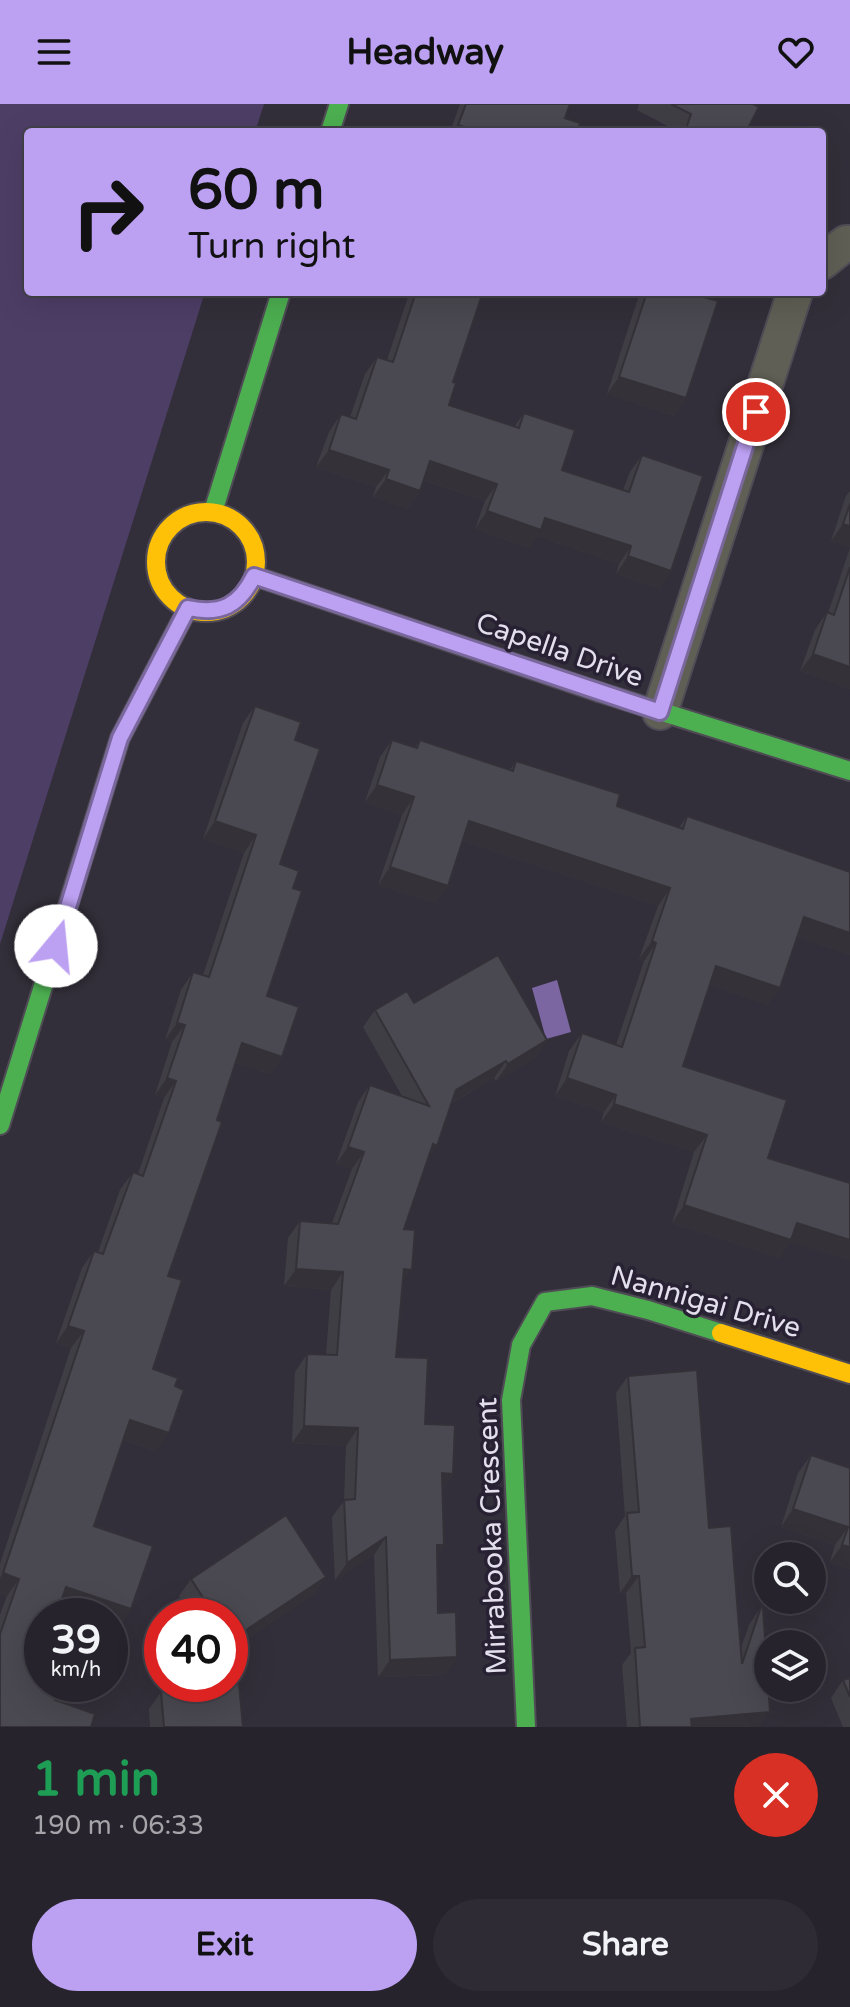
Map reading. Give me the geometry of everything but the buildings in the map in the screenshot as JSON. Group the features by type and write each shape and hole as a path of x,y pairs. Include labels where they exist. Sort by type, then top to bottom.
{"street":[{"path":"331,128 339,104"},
{"path":"826,259 850,243"},
{"path":"213,512 280,296"},
{"path":"660,712 794,296"},
{"path":"197,512 213,512 230,517 243,528 252,542 256,559 254,576 247,591 220,610 204,612 174,600 163,588 156,557 160,541 182,517 197,512"},
{"name":"Capella Drive","path":"254,576 660,712 850,771"},
{"path":"0,1125 120,738 188,608"},
{"name":"Nannigai Drive","path":"545,1302 592,1296 648,1310 850,1374"},
{"name":"Mirrabooka Crescent","path":"526,1727 511,1400 521,1345 545,1302"},
{"path":"518,1727 526,1727"}],"shaded area":[{"path":"0,104 264,104 256,128 24,128 24,296 204,296 0,944"},
{"path":"557,980 571,1032 546,1039 532,988"}],"traffic: fast":[{"path":"331,128 339,104"},
{"path":"213,512 280,296"},
{"path":"0,1125 120,738 188,608"},
{"path":"599,692 850,771"},
{"path":"526,1727 511,1400 521,1345 545,1302 592,1296 721,1333"}],"traffic: slow":[{"path":"206,512 225,516 241,527 252,543 256,562 252,581 241,597 225,608 206,612 187,608 171,597 160,581 156,562 160,543 171,527 187,516 206,512"},
{"path":"254,576 599,692"},
{"path":"721,1333 850,1374"}],"route":[{"path":"56,946 120,738 188,608 204,612 220,610 247,591 254,576 660,712 756,412"}]}
